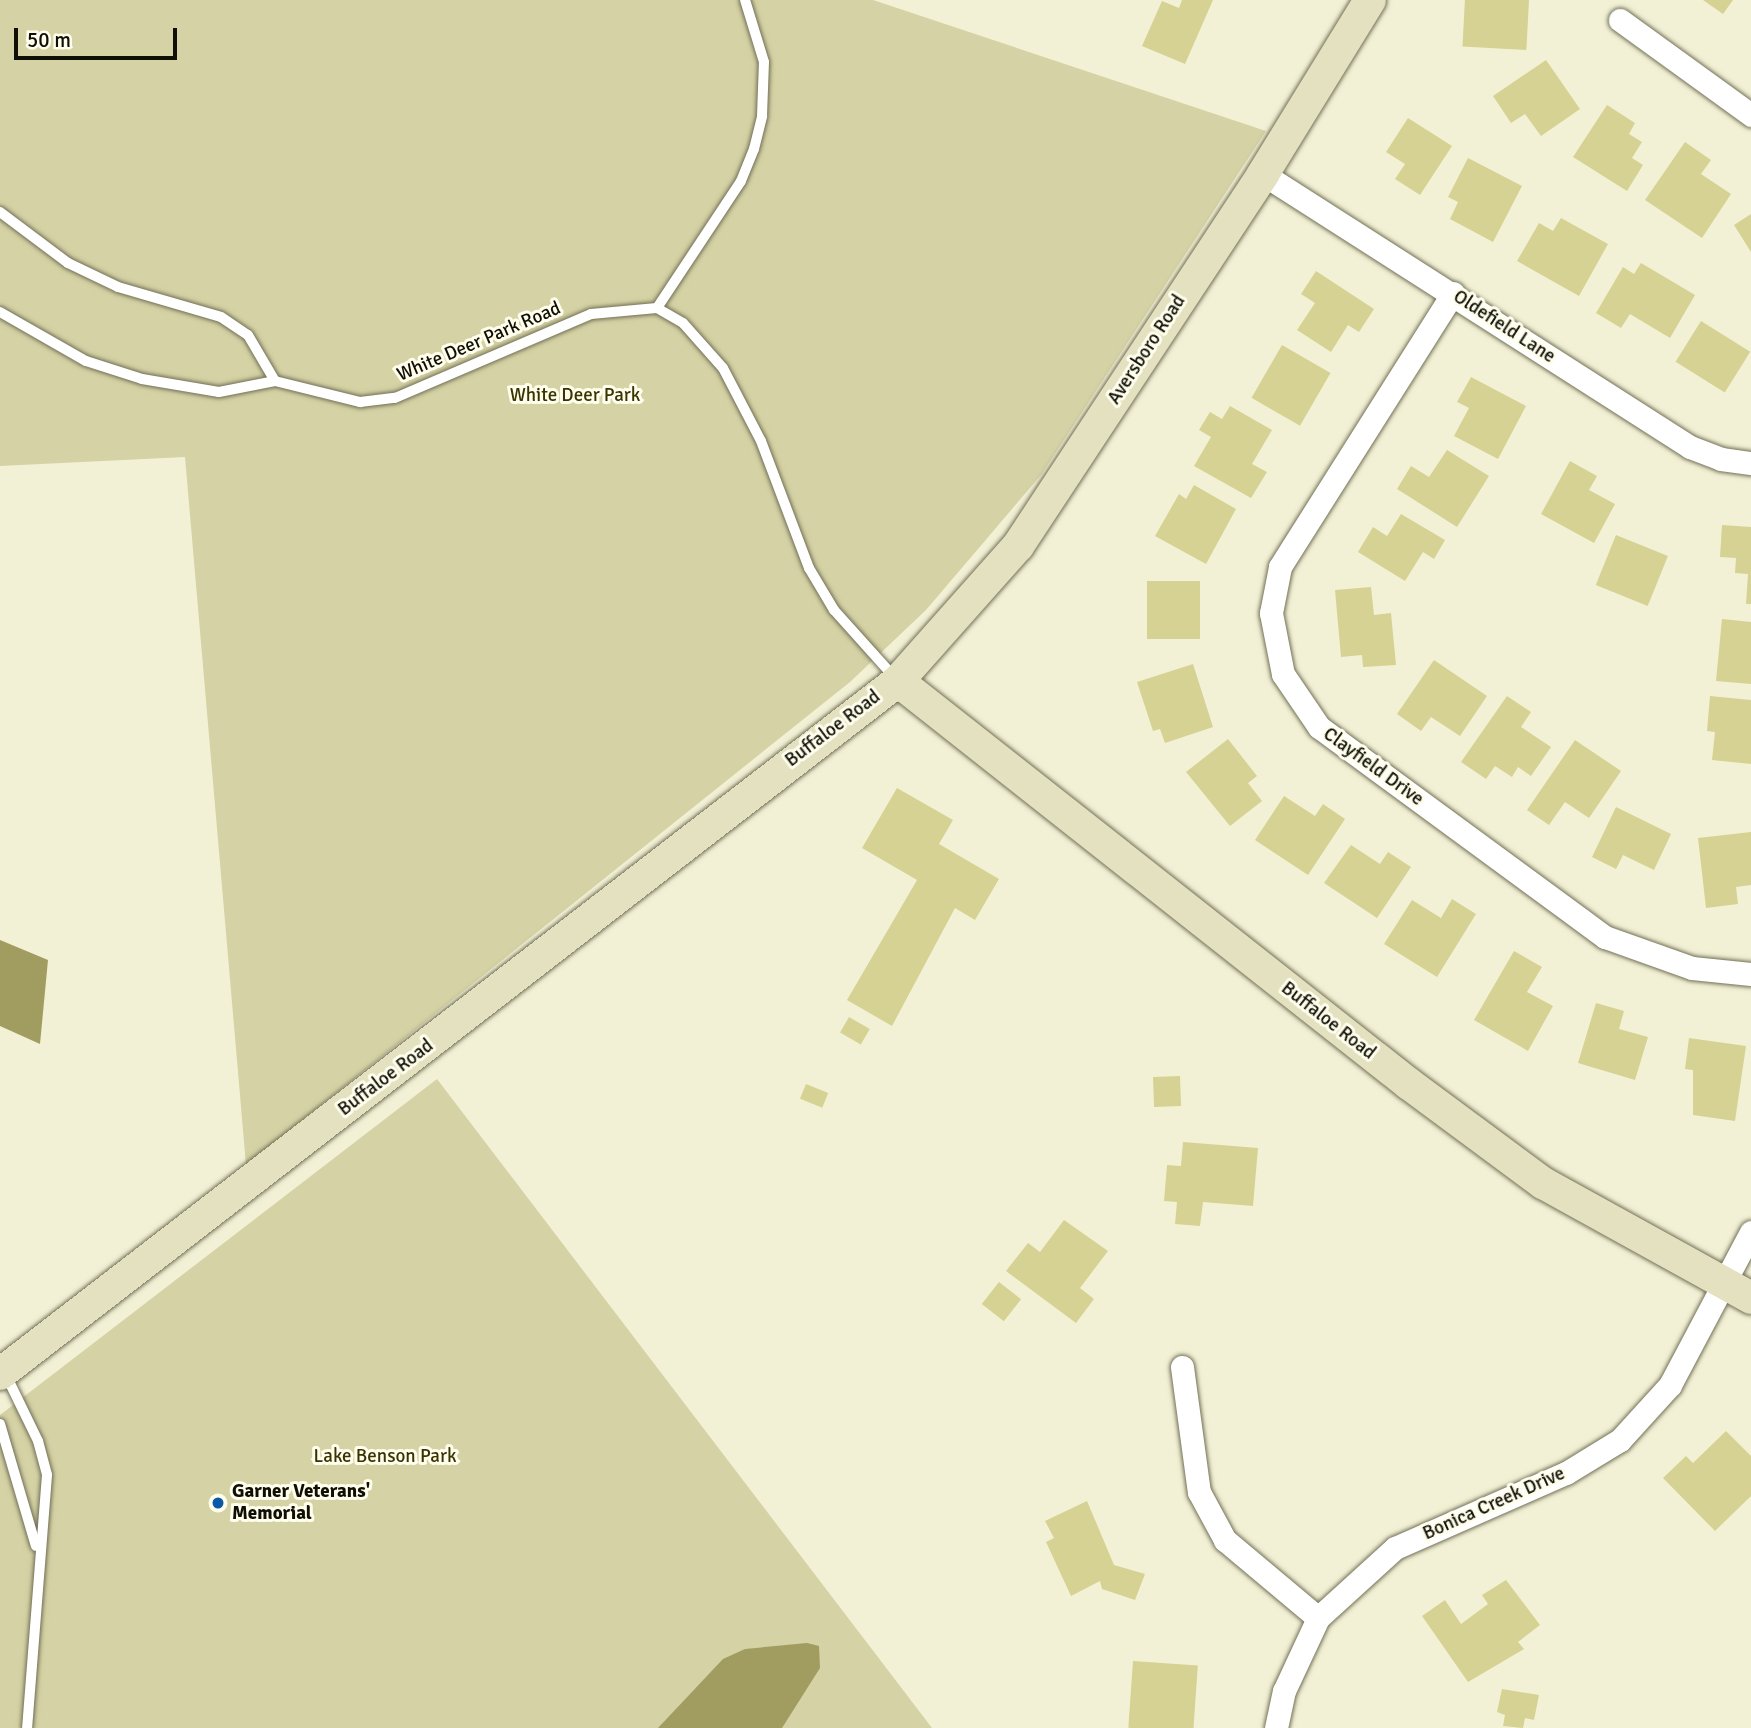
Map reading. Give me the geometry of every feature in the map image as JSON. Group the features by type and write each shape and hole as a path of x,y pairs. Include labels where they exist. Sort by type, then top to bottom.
{"street":[{"name":"Aversboro Road","path":"898,681 1017,546 1263,174 1370,0"},
{"path":"1620,20 1751,115"},
{"name":"Oldefield Lane","path":"1263,174 1690,447 1721,459 1751,463"},
{"name":"Clayfield Drive","path":"1453,293 1280,567 1271,613 1283,674 1319,727 1605,937 1692,968 1751,974"},
{"name":"Buffaloe Road","path":"2,1372 898,681 1409,1084 1543,1183 1739,1292"},
{"name":"Bonica Creek Drive","path":"1276,1728 1284,1691 1318,1618 1395,1548 1566,1473 1620,1440 1670,1385 1739,1292 1751,1232"},
{"path":"1182,1367 1199,1492 1225,1540 1318,1618"}],"lane":[{"path":"745,0 764,62 762,116 754,149 741,181 657,308 683,323 723,368 761,441 809,568 834,610 898,681"},
{"path":"0,212 77,268 181,309 221,317 248,335 275,382"},
{"name":"White Deer Park Road","path":"0,312 86,361 142,379 219,392 275,382 324,397 360,402 395,398 591,314 657,308"},
{"path":"2,1372 23,1406 47,1475 47,1513 37,1548 27,1728"},
{"path":"0,1424 37,1548"}],"green space":[{"name":"White Deer Park","path":"0,0 873,0 1266,131 1041,475 926,610 850,682 246,1165 185,457 0,466"},
{"name":"Lake Benson Park","path":"437,1079 932,1728 0,1728 0,1415"}],"shaded area":[{"path":"0,940 48,960 40,1044 0,1026"},
{"path":"807,1643 819,1646 820,1668 782,1728 658,1728 723,1659 745,1649"}],"building":[{"path":"1182,0 1213,0 1185,64 1142,46 1162,1 1179,8"},
{"path":"1465,0 1529,0 1526,50 1462,47"},
{"path":"1703,0 1733,0 1723,14"},
{"path":"1546,60 1580,109 1541,136 1525,114 1511,123 1493,96"},
{"path":"1607,105 1635,123 1629,134 1642,142 1632,158 1643,165 1627,191 1573,157"},
{"path":"1408,118 1452,146 1420,195 1395,179 1405,164 1386,152"},
{"path":"1685,142 1711,160 1701,174 1731,194 1702,238 1645,200"},
{"path":"1468,158 1522,186 1493,242 1450,219 1458,202 1448,197"},
{"path":"1751,214 1751,252 1734,225"},
{"path":"1561,218 1608,244 1579,296 1517,261 1539,223 1553,231"},
{"path":"1641,263 1695,295 1670,338 1630,314 1621,328 1596,313 1623,267 1634,274"},
{"path":"1316,271 1374,309 1359,332 1348,325 1331,352 1297,330 1315,303 1301,294"},
{"path":"1701,321 1750,352 1725,392 1676,362"},
{"path":"1282,345 1330,373 1300,426 1252,398"},
{"path":"1471,377 1526,406 1498,459 1454,436 1469,408 1457,402"},
{"path":"1230,406 1272,430 1252,464 1267,472 1251,498 1194,466 1211,437 1199,430 1210,412 1222,419"},
{"path":"1447,450 1489,476 1457,527 1397,489 1411,466 1429,477"},
{"path":"1570,461 1597,476 1589,490 1615,504 1594,543 1541,514"},
{"path":"1194,485 1236,509 1206,564 1155,536 1179,494 1186,499"},
{"path":"1401,514 1445,540 1434,559 1423,552 1405,581 1358,552 1373,527 1387,536"},
{"path":"1722,525 1751,527 1751,604 1746,604 1748,574 1735,573 1736,558 1720,557"},
{"path":"1616,535 1668,556 1648,606 1596,585"},
{"path":"1147,581 1200,581 1200,639 1147,639"},
{"path":"1371,587 1374,615 1391,613 1396,665 1363,667 1362,655 1341,657 1335,590"},
{"path":"1722,619 1751,622 1751,684 1716,681"},
{"path":"1434,660 1487,696 1460,736 1431,717 1421,731 1397,714"},
{"path":"1193,664 1213,727 1165,743 1160,729 1153,731 1137,682"},
{"path":"1507,696 1531,712 1521,727 1551,747 1531,776 1518,767 1512,777 1495,766 1486,779 1461,762"},
{"path":"1710,696 1751,700 1751,764 1712,760 1715,732 1707,731"},
{"path":"1228,739 1257,776 1248,783 1262,801 1230,826 1186,772"},
{"path":"1575,740 1621,771 1589,818 1565,802 1549,825 1527,810"},
{"path":"897,788 953,820 939,844 999,879 975,920 955,908 892,1026 847,1000 917,880 862,848"},
{"path":"1284,796 1315,816 1323,804 1345,819 1308,875 1255,840"},
{"path":"1616,807 1671,834 1654,870 1623,855 1616,869 1592,857"},
{"path":"1751,832 1751,885 1736,887 1738,904 1706,908 1698,838"},
{"path":"1351,845 1380,864 1388,852 1411,867 1377,918 1324,883"},
{"path":"1452,899 1476,914 1437,977 1384,944 1412,900 1441,918"},
{"path":"1514,951 1542,967 1527,992 1553,1006 1528,1051 1474,1020"},
{"path":"1596,1003 1624,1011 1619,1029 1648,1037 1635,1080 1578,1063"},
{"path":"849,1017 870,1029 861,1045 840,1033"},
{"path":"1689,1038 1746,1046 1735,1121 1693,1115 1693,1070 1685,1069"},
{"path":"1180,1076 1181,1106 1154,1107 1153,1077"},
{"path":"806,1084 828,1093 822,1108 800,1099"},
{"path":"1183,1142 1258,1148 1253,1206 1203,1202 1200,1226 1175,1224 1177,1202 1164,1201 1167,1165 1181,1166"},
{"path":"1064,1220 1108,1251 1080,1288 1094,1299 1076,1323 1006,1271 1028,1243 1040,1252"},
{"path":"999,1282 1021,1299 1004,1321 982,1304"},
{"path":"1726,1431 1751,1456 1751,1496 1715,1531 1663,1478 1686,1456 1693,1463"},
{"path":"1087,1501 1114,1565 1145,1574 1135,1600 1102,1589 1100,1581 1071,1596 1046,1542 1054,1538 1045,1521"},
{"path":"1506,1580 1540,1625 1518,1642 1524,1649 1468,1682 1422,1616 1445,1600 1461,1624 1488,1604 1482,1595"},
{"path":"1133,1661 1198,1666 1193,1728 1128,1728"},
{"path":"1502,1689 1539,1695 1534,1720 1525,1718 1523,1728 1503,1726 1505,1715 1497,1712"}],"place":[{"name":"Garner Veterans' Memorial","path":"218,1503"}]}
